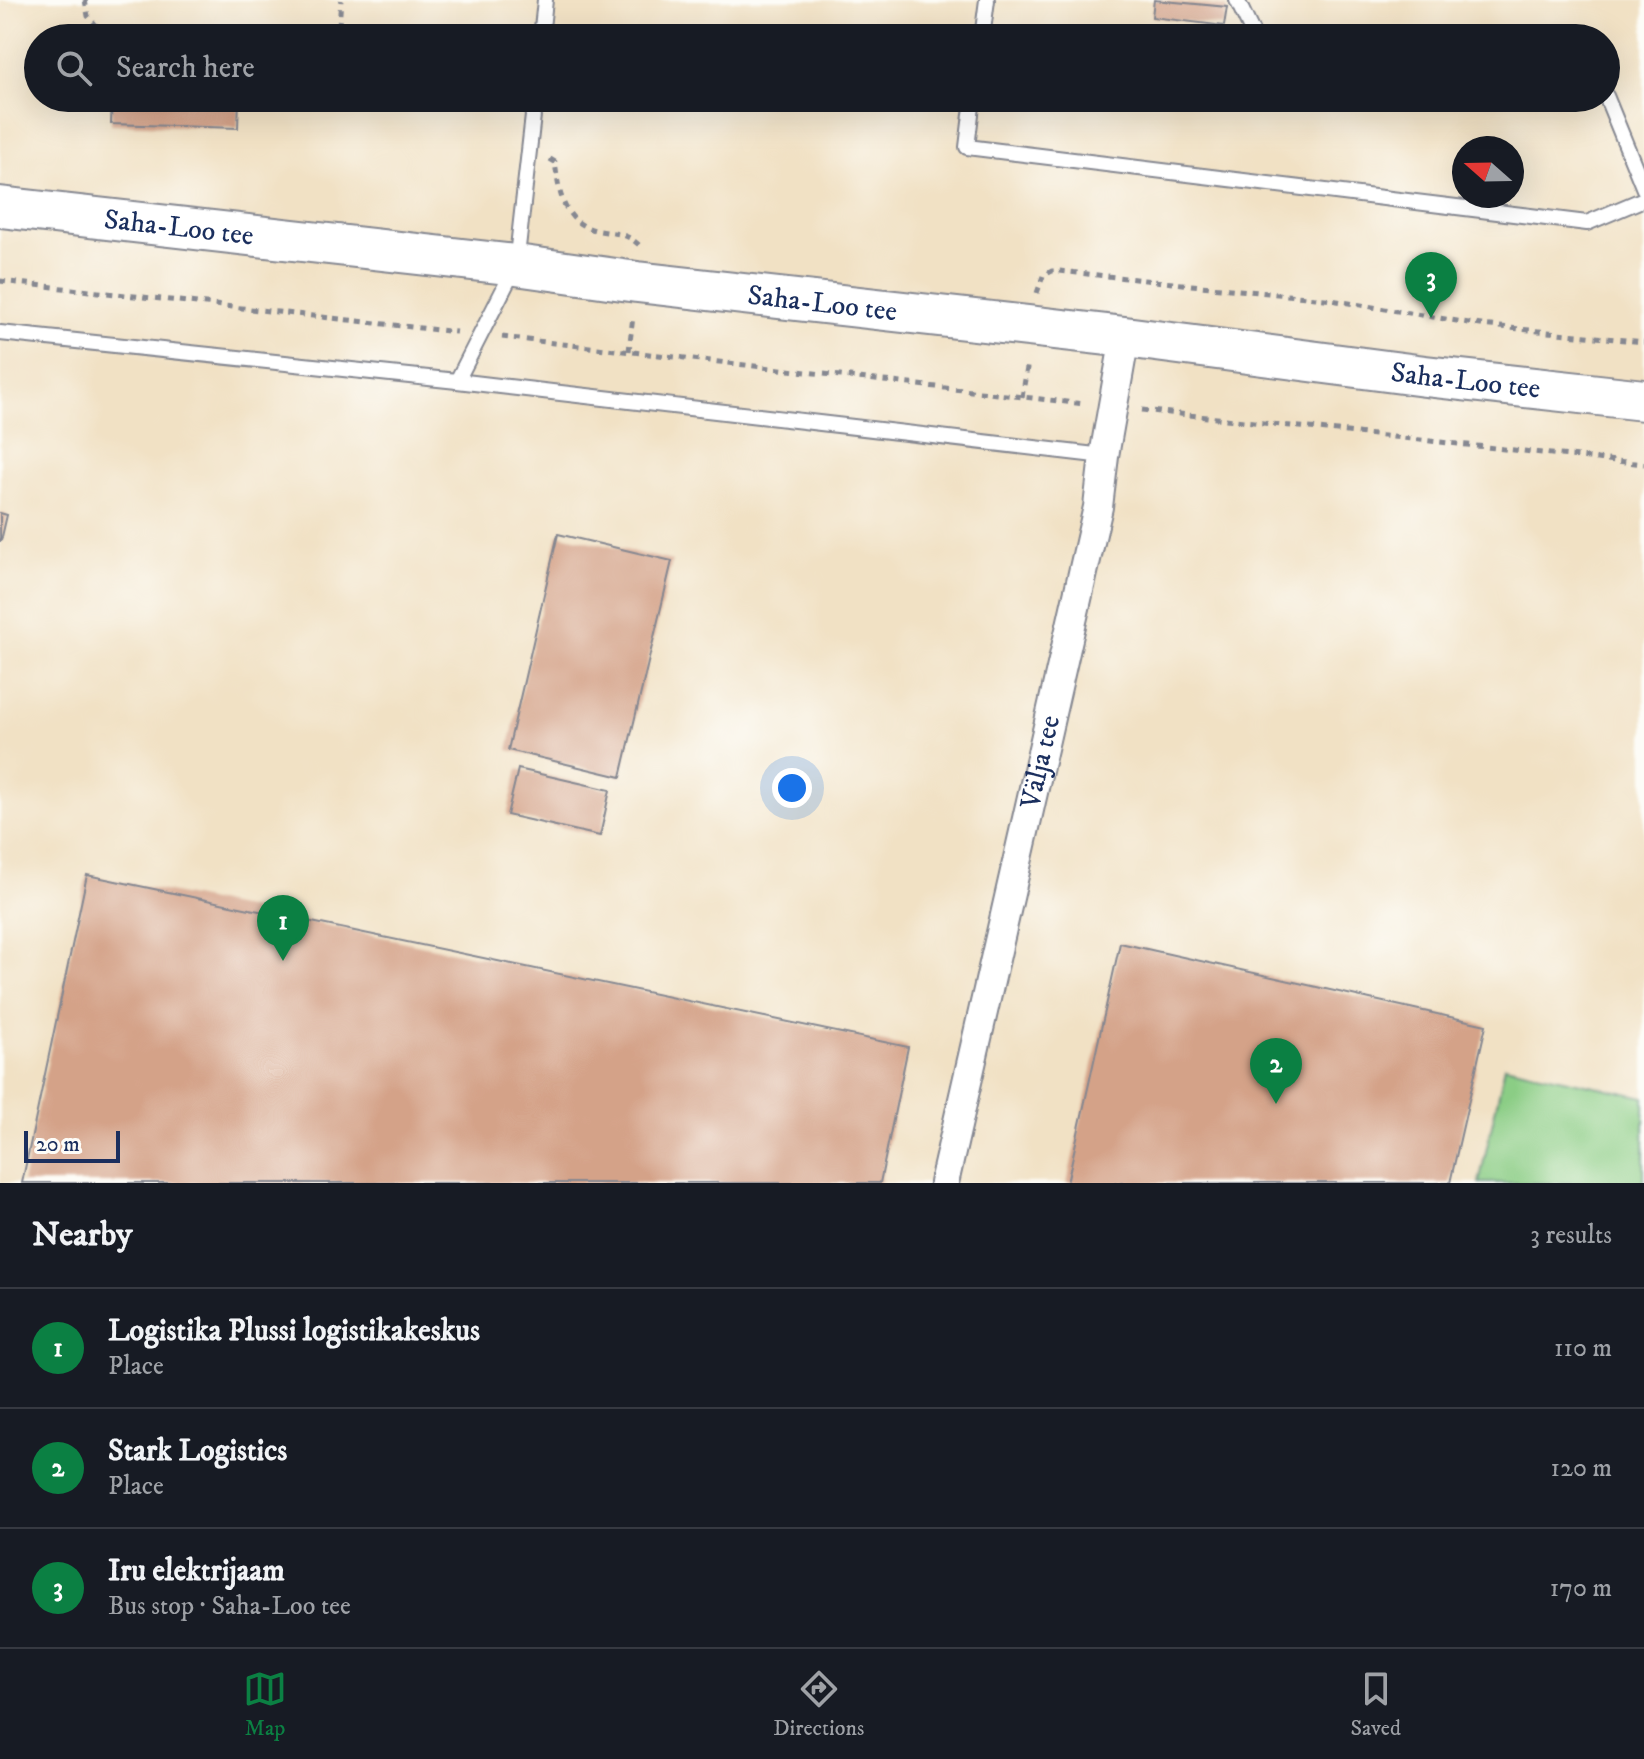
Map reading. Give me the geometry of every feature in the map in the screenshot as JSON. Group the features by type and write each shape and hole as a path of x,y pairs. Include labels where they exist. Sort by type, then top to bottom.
{"main road":[{"name":"Saha-Loo tee","path":"0,207 516,265 637,282 1034,326 1425,376 1644,400"}],"street":[{"name":"Välja tee","path":"944,1183 1098,507 1125,337"}],"lane":[{"path":"542,24 545,0"},
{"path":"984,24 987,0"},
{"path":"1237,0 1248,24"},
{"path":"457,381 516,265 533,112"},
{"path":"971,112 967,147 1587,223 1644,199"},
{"path":"1613,112 1644,189"},
{"path":"0,333 457,381 1104,456"}],"path":[{"path":"85,0 88,16 95,24"},
{"path":"339,24 341,0"},
{"path":"1022,397 1039,286 1043,276 1052,271 1325,299 1481,325 1644,342"},
{"path":"0,281 1644,464"}],"green space":[{"path":"1505,1066 1644,1097 1644,1183 1479,1183"}],"building":[{"path":"1154,0 1227,7 1224,24 1152,17"},
{"path":"111,112 239,112 238,128 111,124"},
{"path":"0,513 7,515 1,541 0,541"},
{"path":"558,534 672,561 621,777 508,750"},
{"path":"518,769 610,790 600,836 507,815"},
{"path":"87,875 908,1047 880,1183 22,1183"},
{"path":"1120,943 1486,1025 1450,1183 1067,1183"}],"place":[{"name":"Iru elektrijaam","path":"1431,318"},
{"name":"Logistika Plussi logistikakeskus","path":"283,961"},
{"name":"Stark Logistics","path":"1276,1104"}]}
